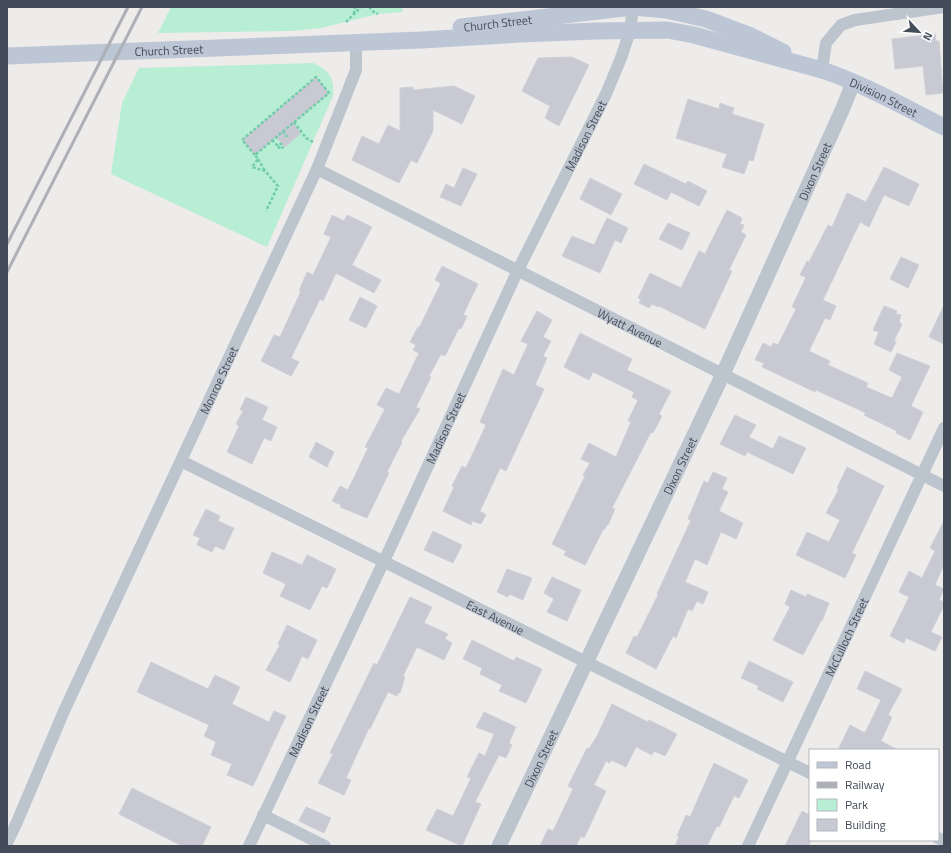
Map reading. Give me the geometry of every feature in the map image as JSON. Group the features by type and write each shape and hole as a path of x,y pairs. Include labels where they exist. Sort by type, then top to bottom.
{"main road":[{"name":"Church Street","path":"356,43 381,38 572,11 633,7 666,10 706,18 751,36 822,70"},
{"name":"Church Street","path":"7,56 356,43 520,34 667,30 694,35 822,70"},
{"name":"Division Street","path":"822,70 853,82 944,127"}],"street":[{"name":"Madison Street","path":"249,846 384,561 518,270 606,94 621,58 630,30 633,7"},
{"path":"822,70 826,44 841,25 855,20 944,7"},
{"name":"Monroe Street","path":"7,843 64,711 317,169 356,70 356,43"},
{"name":"Dixon Street","path":"499,846 723,374 843,108 853,82"},
{"name":"Wyatt Avenue","path":"317,169 944,486"},
{"name":"McCulloch Street","path":"748,846 944,428"},
{"name":"East Avenue","path":"181,461 809,773"},
{"path":"263,815 325,846"}],"path":[{"path":"354,15 355,7"},
{"path":"346,22 361,7"},
{"path":"370,7 375,13 378,14"},
{"path":"255,155 329,93 316,78 242,140 278,186 266,211"},
{"path":"294,122 306,138 313,142"},
{"path":"283,131 288,137"},
{"path":"272,140 280,149 285,146"},
{"path":"278,146 282,143"},
{"path":"258,159 252,167 266,171"}],"green space":[{"path":"171,7 399,7 403,9 402,12 378,14 321,28 292,31 158,33"},
{"path":"313,63 330,75 333,84 333,96 267,247 111,174 122,103 139,68"}],"building":[{"path":"935,34 936,41 939,41 943,93 926,95 923,66 895,69 892,39"},
{"path":"572,57 589,65 559,126 545,118 550,106 522,91 538,58"},
{"path":"316,77 329,93 293,123 301,133 285,147 276,137 255,155 242,140"},
{"path":"454,86 475,96 462,124 433,110 433,131 417,163 411,160 399,183 352,160 362,136 379,144 388,125 400,131 400,88 413,87 413,90"},
{"path":"688,99 719,109 720,103 734,108 732,114 764,124 753,161 749,160 744,174 722,167 727,154 676,138"},
{"path":"644,164 686,184 688,181 707,191 699,206 671,192 667,200 634,184"},
{"path":"884,167 919,184 909,206 884,195 869,227 860,222 823,300 836,306 830,320 825,318 809,351 830,361 828,365 868,383 866,387 892,398 902,377 889,370 897,353 930,366 911,406 923,412 910,440 896,433 897,431 864,415 866,413 816,390 815,392 762,367 764,363 755,360 763,343 771,347 773,343 778,345 796,309 792,307 806,277 800,275 807,261 809,262 828,225 832,227 847,193 866,202"},
{"path":"463,168 477,174 461,206 440,197 446,184 454,188"},
{"path":"590,178 622,194 611,215 580,199"},
{"path":"727,210 742,218 740,224 744,225 741,232 746,235 729,270 732,271 705,329 659,306 658,307 652,304 649,308 639,303 641,299 638,298 650,273 681,288 699,251 705,254"},
{"path":"332,215 344,221 347,215 372,227 352,265 381,280 374,293 336,273 323,301 320,299 291,358 299,362 291,376 261,361 274,335 280,337 301,291 299,291 307,272 313,275 331,237 324,234"},
{"path":"607,218 628,228 621,243 615,240 600,273 562,256 572,236 594,245"},
{"path":"668,223 690,233 682,250 659,239"},
{"path":"901,257 919,265 908,288 890,279"},
{"path":"442,266 478,284 463,315 467,316 461,329 459,328 445,356 441,354 429,376 431,377 416,407 420,409 401,441 402,442 387,472 389,473 367,518 340,507 341,505 332,501 340,486 348,490 368,448 365,447 385,409 377,405 386,388 399,394 419,353 413,350 416,345 410,342 418,327 419,328 441,283 435,280"},
{"path":"360,297 377,306 366,328 349,320"},
{"path":"944,305 944,344 929,337"},
{"path":"884,306 897,311 896,314 901,315 899,322 902,324 894,341 896,342 891,352 874,344 879,332 873,330"},
{"path":"537,311 552,320 543,337 551,341 543,356 547,358 535,385 544,389 506,471 500,468 480,511 486,515 481,524 472,521 471,525 443,511 454,487 452,486 462,466 466,468 486,425 480,422 503,369 514,375 528,344 521,341"},
{"path":"580,333 632,359 627,370 671,391 659,414 662,416 653,433 651,432 612,508 615,509 608,525 603,530 585,565 564,555 566,551 552,544 585,476 583,475 590,463 581,459 589,443 616,457 631,422 628,421 638,400 632,397 634,392 593,372 589,380 564,367"},
{"path":"246,397 268,407 262,420 277,427 271,441 264,438 252,464 227,452 239,426 236,424 243,411 240,410"},
{"path":"735,415 756,425 749,437 773,449 779,436 806,448 793,474 747,452 745,456 720,444"},
{"path":"316,442 334,452 327,467 309,457"},
{"path":"847,467 884,486 852,553 856,555 845,578 796,555 807,532 829,542 840,520 826,513 839,489 837,488"},
{"path":"713,472 727,478 722,489 728,492 719,511 743,523 736,539 721,532 707,565 695,559 685,582 708,592 703,604 697,601 692,611 688,609 676,638 673,636 656,669 626,653 634,636 637,637 658,595 657,594 691,520 688,519 704,481 708,483"},
{"path":"206,509 220,516 218,521 234,528 224,550 215,546 212,552 197,545 200,538 193,535"},
{"path":"944,521 944,564 935,585 944,589 939,600 944,602 944,605 931,632 942,637 935,651 906,638 904,643 890,636 909,597 899,592 909,571 922,578 935,551 930,548"},
{"path":"433,531 462,545 453,563 424,550"},
{"path":"272,552 302,565 307,555 336,569 327,588 322,586 310,610 280,596 286,584 263,573"},
{"path":"507,569 532,578 523,600 509,594 508,597 497,592"},
{"path":"552,577 581,590 567,621 547,612 554,599 544,593"},
{"path":"791,590 806,597 807,594 829,603 822,621 803,655 773,640 790,607 785,604"},
{"path":"410,597 432,607 424,623 448,634 445,639 452,643 444,660 417,647 403,676 405,677 400,693 398,693 397,696 388,692 370,729 369,728 346,778 351,780 344,795 318,783 333,754 330,753 374,663 377,665"},
{"path":"287,625 317,640 308,659 302,656 290,682 266,670 280,645 278,644"},
{"path":"472,640 514,661 516,657 542,669 526,703 499,691 502,685 480,674 482,668 463,659"},
{"path":"749,661 793,682 783,702 757,689 759,686 741,678"},
{"path":"151,662 208,689 215,675 240,687 232,704 269,722 274,711 286,716 253,786 227,775 232,764 211,755 216,742 204,736 209,725 137,692"},
{"path":"865,671 902,689 888,715 892,717 881,741 896,749 838,749 850,725 865,733 881,700 857,689"},
{"path":"612,704 648,722 649,720 677,734 665,756 654,751 652,755 636,747 626,767 611,760 610,763 606,761 594,785 606,791 584,838 581,836 576,846 540,846 548,829 553,831 573,789 568,786 587,748 589,749 597,736"},
{"path":"484,712 516,727 509,743 512,745 506,758 499,755 475,802 481,804 462,846 426,830 437,809 453,816 471,778 467,777 479,753 485,756 494,734 476,727"},
{"path":"714,763 748,780 739,798 734,796 719,827 717,826 707,846 675,846 679,837 677,836 686,815 690,817"},
{"path":"132,788 211,827 202,846 182,846 119,814"},
{"path":"306,807 331,818 324,833 299,821"},
{"path":"802,811 809,814 810,846 785,846"}],"railway":[{"path":"7,244 128,7"},
{"path":"7,272 142,7"}]}
